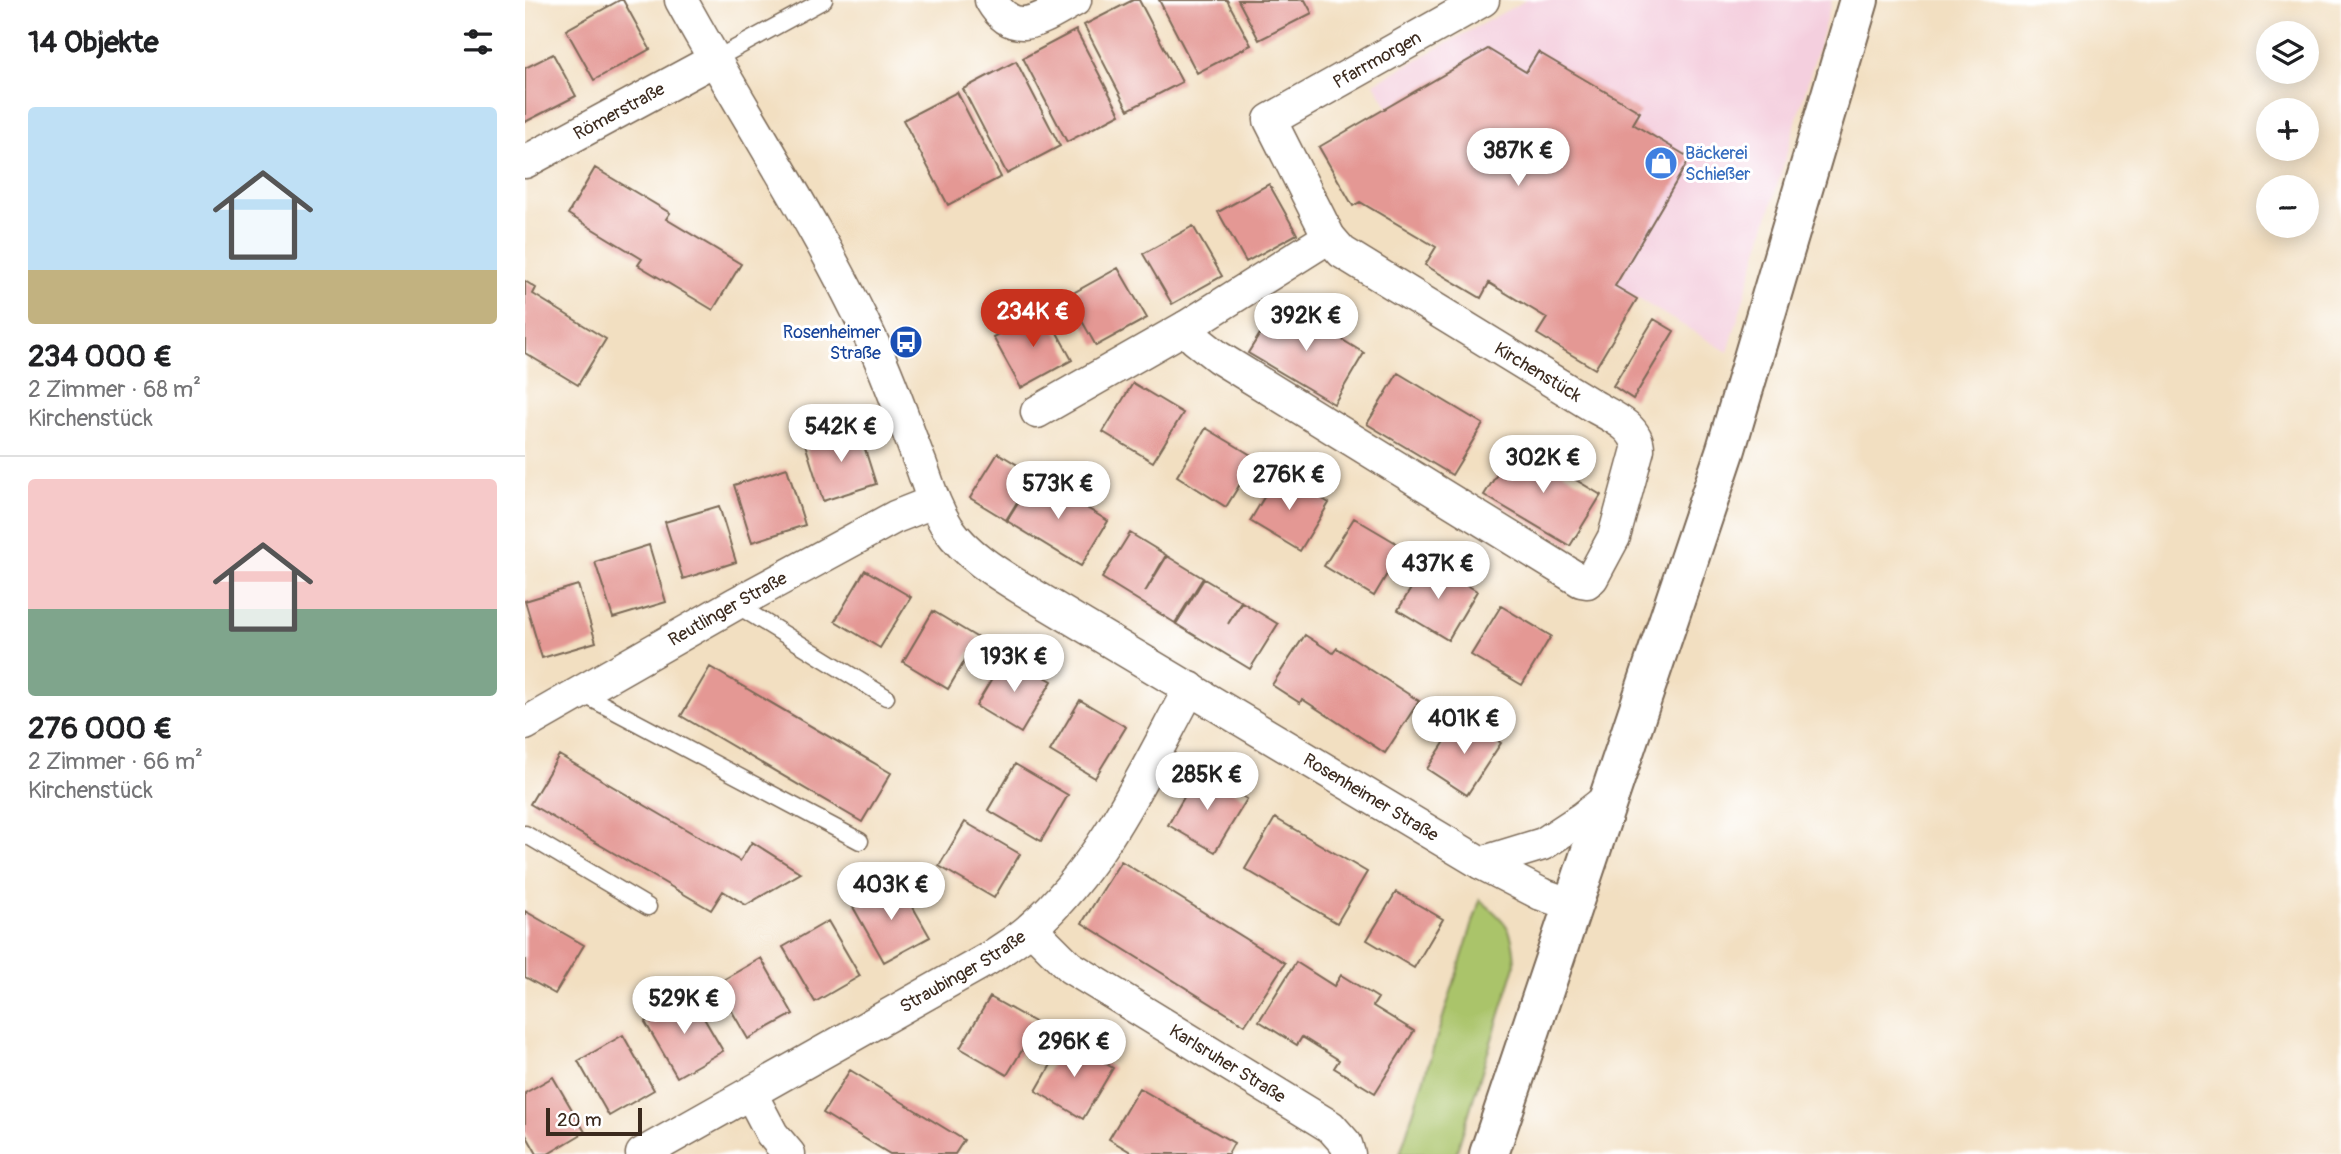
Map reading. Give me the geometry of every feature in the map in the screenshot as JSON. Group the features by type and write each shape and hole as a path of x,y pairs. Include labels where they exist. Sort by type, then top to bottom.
{"main road":[{"path":"1489,1154 1726,449 1859,0"}],"street":[{"name":"Rosenheimer Straße","path":"681,0 789,185 869,335 933,502 949,529 965,547 991,569 1481,863 1541,894 1572,905"},
{"path":"991,0 1005,18 1024,24 1075,0"},
{"name":"Pfarrmorgen","path":"1271,120 1483,0"},
{"name":"Römerstraße","path":"525,162 714,60"},
{"name":"Kirchenstück","path":"1185,327 1195,339 1218,357 1581,581 1587,582 1592,578 1607,552 1614,537 1638,449 1638,440 1631,430 1342,252 1329,237 1271,120"},
{"path":"1037,412 1185,327 1329,237"},
{"name":"Reutlinger Straße","path":"525,724 735,604 895,517 933,502"},
{"name":"Straubinger Straße","path":"642,1154 988,959 1031,928 1064,894 1095,854 1138,785 1190,688"},
{"path":"1481,863 1543,844 1611,796"},
{"name":"Karlsruher Straße","path":"1031,928 1070,967 1331,1127 1346,1144 1349,1154"},
{"path":"751,1094 772,1134 789,1154"}],"lane":[{"path":"714,60 824,0"},
{"path":"735,604 886,697"},
{"path":"581,693 860,841"},
{"path":"525,834 648,906"}],"shaded area":[{"path":"1526,0 1832,0 1728,352 1426,173 1374,83"}],"green space":[{"path":"1480,900 1508,928 1515,966 1456,1154 1400,1154"}],"building":[{"path":"623,0 650,49 594,80 566,30"},
{"path":"1133,0 1139,0 1182,82 1128,110 1084,25"},
{"path":"1159,0 1227,0 1251,45 1197,73"},
{"path":"1238,0 1305,0 1312,13 1259,40"},
{"path":"1076,30 1120,114 1067,142 1023,58"},
{"path":"1488,49 1526,72 1538,52 1640,112 1633,124 1690,158 1615,286 1637,299 1595,369 1537,334 1547,318 1489,283 1481,298 1425,265 1436,247 1360,202 1353,206 1319,147"},
{"path":"553,54 576,96 525,122 525,68"},
{"path":"1016,61 1060,146 1007,174 963,89"},
{"path":"957,92 1001,177 948,205 903,120"},
{"path":"595,168 670,213 666,219 741,264 713,310 638,265 642,259 568,214"},
{"path":"1269,184 1297,234 1246,262 1218,212"},
{"path":"1193,226 1222,276 1172,304 1143,254"},
{"path":"1118,268 1147,318 1096,346 1068,296"},
{"path":"525,281 536,288 533,294 606,339 578,385 525,353"},
{"path":"1280,302 1364,353 1334,404 1248,353"},
{"path":"1044,309 1072,360 1021,388 993,337"},
{"path":"1654,319 1674,331 1633,399 1613,386"},
{"path":"1398,373 1483,424 1452,475 1367,424"},
{"path":"1133,383 1183,413 1153,462 1103,432"},
{"path":"858,427 876,484 823,501 805,444"},
{"path":"1206,428 1256,458 1226,507 1177,476"},
{"path":"1516,444 1601,495 1570,546 1484,495"},
{"path":"998,453 1034,475 1006,520 970,498"},
{"path":"787,468 805,525 752,542 734,485"},
{"path":"1279,472 1329,503 1300,551 1250,521"},
{"path":"1035,476 1108,521 1081,566 1007,521"},
{"path":"719,506 736,562 683,579 665,522"},
{"path":"1354,518 1403,547 1374,596 1324,566"},
{"path":"1130,533 1166,555 1145,592 1167,556 1203,578 1175,623 1102,578"},
{"path":"649,545 666,602 613,618 595,562"},
{"path":"1427,562 1477,591 1448,640 1398,610"},
{"path":"865,570 911,597 880,648 835,621"},
{"path":"1204,579 1241,601 1228,624 1242,602 1278,624 1250,669 1176,624"},
{"path":"578,585 596,642 542,658 525,601"},
{"path":"1501,606 1551,636 1522,685 1471,655"},
{"path":"933,611 978,638 948,689 903,662"},
{"path":"1305,635 1333,653 1337,648 1419,701 1385,753 1302,699 1300,703 1272,685"},
{"path":"1006,655 1052,681 1021,733 976,706"},
{"path":"710,667 891,773 862,822 681,716"},
{"path":"1080,700 1126,727 1095,778 1050,751"},
{"path":"1461,717 1501,743 1467,795 1427,769"},
{"path":"559,755 740,861 752,842 801,873 746,905 723,891 711,910 530,804"},
{"path":"1015,764 1068,795 1041,841 988,810"},
{"path":"1199,771 1247,799 1215,852 1168,825"},
{"path":"1275,818 1367,872 1337,923 1245,869"},
{"path":"965,822 1020,854 994,898 939,866"},
{"path":"1121,861 1285,963 1245,1025 1082,923"},
{"path":"898,881 930,937 884,962 853,907"},
{"path":"1396,892 1443,919 1414,968 1367,940"},
{"path":"525,911 584,945 555,994 525,977"},
{"path":"828,921 860,976 815,1002 783,947"},
{"path":"761,958 793,1014 748,1039 716,984"},
{"path":"1296,962 1334,986 1341,975 1378,998 1373,1006 1414,1031 1375,1093 1334,1068 1339,1060 1302,1037 1297,1045 1259,1021"},
{"path":"691,996 723,1051 677,1077 645,1022"},
{"path":"990,997 1038,1024 1007,1075 960,1048"},
{"path":"623,1035 654,1090 609,1116 578,1061"},
{"path":"1065,1040 1113,1068 1083,1119 1036,1091"},
{"path":"850,1070 964,1140 955,1154 890,1154 823,1113"},
{"path":"553,1077 585,1132 548,1154 537,1154 525,1133 525,1093"},
{"path":"1139,1088 1234,1143 1228,1154 1134,1154 1109,1139"}],"place":[{"name":"Bäckerei Schießer","path":"1661,163"},
{"name":"Rosenheimer Straße","path":"906,342"}]}
